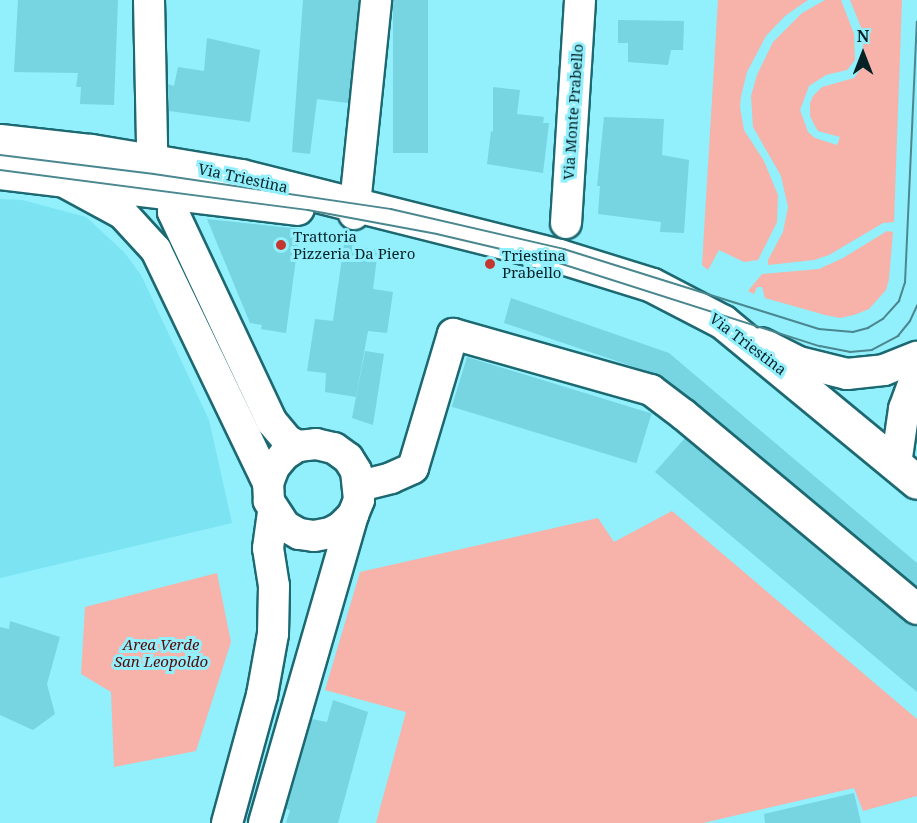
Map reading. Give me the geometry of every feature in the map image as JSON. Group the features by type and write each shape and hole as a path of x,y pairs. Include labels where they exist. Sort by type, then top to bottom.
{"street":[{"path":"149,0 152,160 172,199 272,422 288,440 298,446"},
{"path":"355,209 376,0"},
{"name":"Via Monte Prabello","path":"566,223 580,0"},
{"name":"Via Triestina","path":"0,141 152,160 291,188 355,209 483,236 559,256 645,283 723,322 910,465"},
{"name":"Via Triestina","path":"0,172 57,179 172,199 355,209"},
{"path":"57,179 104,201 123,214 156,250"},
{"path":"172,199 183,182 195,181 249,189 291,188"},
{"path":"172,199 147,202 143,217 156,250 285,526 299,534 314,536 330,533 341,527 353,515"},
{"path":"723,322 791,359 824,370 847,374 872,372 898,366 917,357"},
{"path":"360,486 391,478 413,468 453,334 651,390 917,609"},
{"path":"910,465 900,425 917,373"},
{"path":"227,823 262,695 272,643 274,598 268,548 274,468 284,454 298,446 316,444 334,448 348,458 356,471 360,486 359,500 264,823"}],"shaded area":[{"path":"0,199 22,200 86,217 124,252 141,275 209,420 232,523 0,578"}],"green space":[{"path":"718,0 808,0 785,16 766,36 747,72 741,96 740,107 744,130 764,161 778,195 777,222 758,260 744,262 719,250 708,270 702,265"},
{"path":"825,0 841,0 854,34 855,60 847,70 826,75 809,86 800,110 808,132 815,138 837,145 840,137 818,131 810,116 810,103 822,87 854,78 863,66 863,32 850,0 902,0 894,222 883,223 829,255 814,260 768,265 768,260 783,232 788,207 781,176 753,127 751,96 757,75 773,42 802,13"},
{"path":"887,231 893,232 889,279 886,290 869,309 840,318 765,298 762,287 757,287 754,294 748,291 762,274 819,269 843,258"},
{"path":"672,511 917,719 917,796 863,811 854,788 703,823 376,823 406,712 325,690 360,572 598,518 614,542"},
{"name":"Area Verde San Leopoldo","path":"217,573 231,642 196,751 114,767 111,692 81,674 85,607"}],"building":[{"path":"18,0 118,0 114,105 80,104 81,87 76,87 78,73 14,72"},
{"path":"303,0 359,0 348,103 317,99 310,154 292,152"},
{"path":"393,0 428,0 428,153 393,153"},
{"path":"618,20 684,21 683,50 671,50 668,65 628,62 628,43 618,43"},
{"path":"207,38 260,50 250,122 169,111 168,84 174,86 178,67 204,71"},
{"path":"493,87 520,90 517,114 544,117 543,123 549,123 543,173 487,164 491,131 493,132"},
{"path":"604,117 664,119 662,155 689,160 684,233 660,232 661,222 598,214 600,186 597,186"},
{"path":"207,219 300,229 286,333 261,329 262,325 250,323"},
{"path":"344,244 378,250 373,289 393,292 387,333 368,331 356,397 325,392 326,373 307,371 315,319 333,321"},
{"path":"511,298 669,353 917,563 917,587 661,376 504,323"},
{"path":"365,351 384,354 373,425 352,418"},
{"path":"467,357 652,413 636,463 452,407"},
{"path":"685,438 906,622 917,626 917,692 655,472"},
{"path":"10,621 60,637 47,684 55,714 33,730 0,715 0,627 9,629"},
{"path":"333,700 368,712 338,823 286,823 290,810 286,809 312,719 327,722"},
{"path":"854,793 861,823 765,823 764,814"}],"tram line":[{"path":"0,155 154,174 391,209 564,249 819,329 853,332 868,328 883,319 899,301 905,283 917,22"},
{"path":"0,170 308,210 437,234 556,262 820,346 850,352 872,350 898,336 910,321 917,306"}],"place":[{"name":"Trattoria Pizzeria Da Piero","path":"281,245"},
{"name":"Triestina Prabello","path":"490,264"}]}
